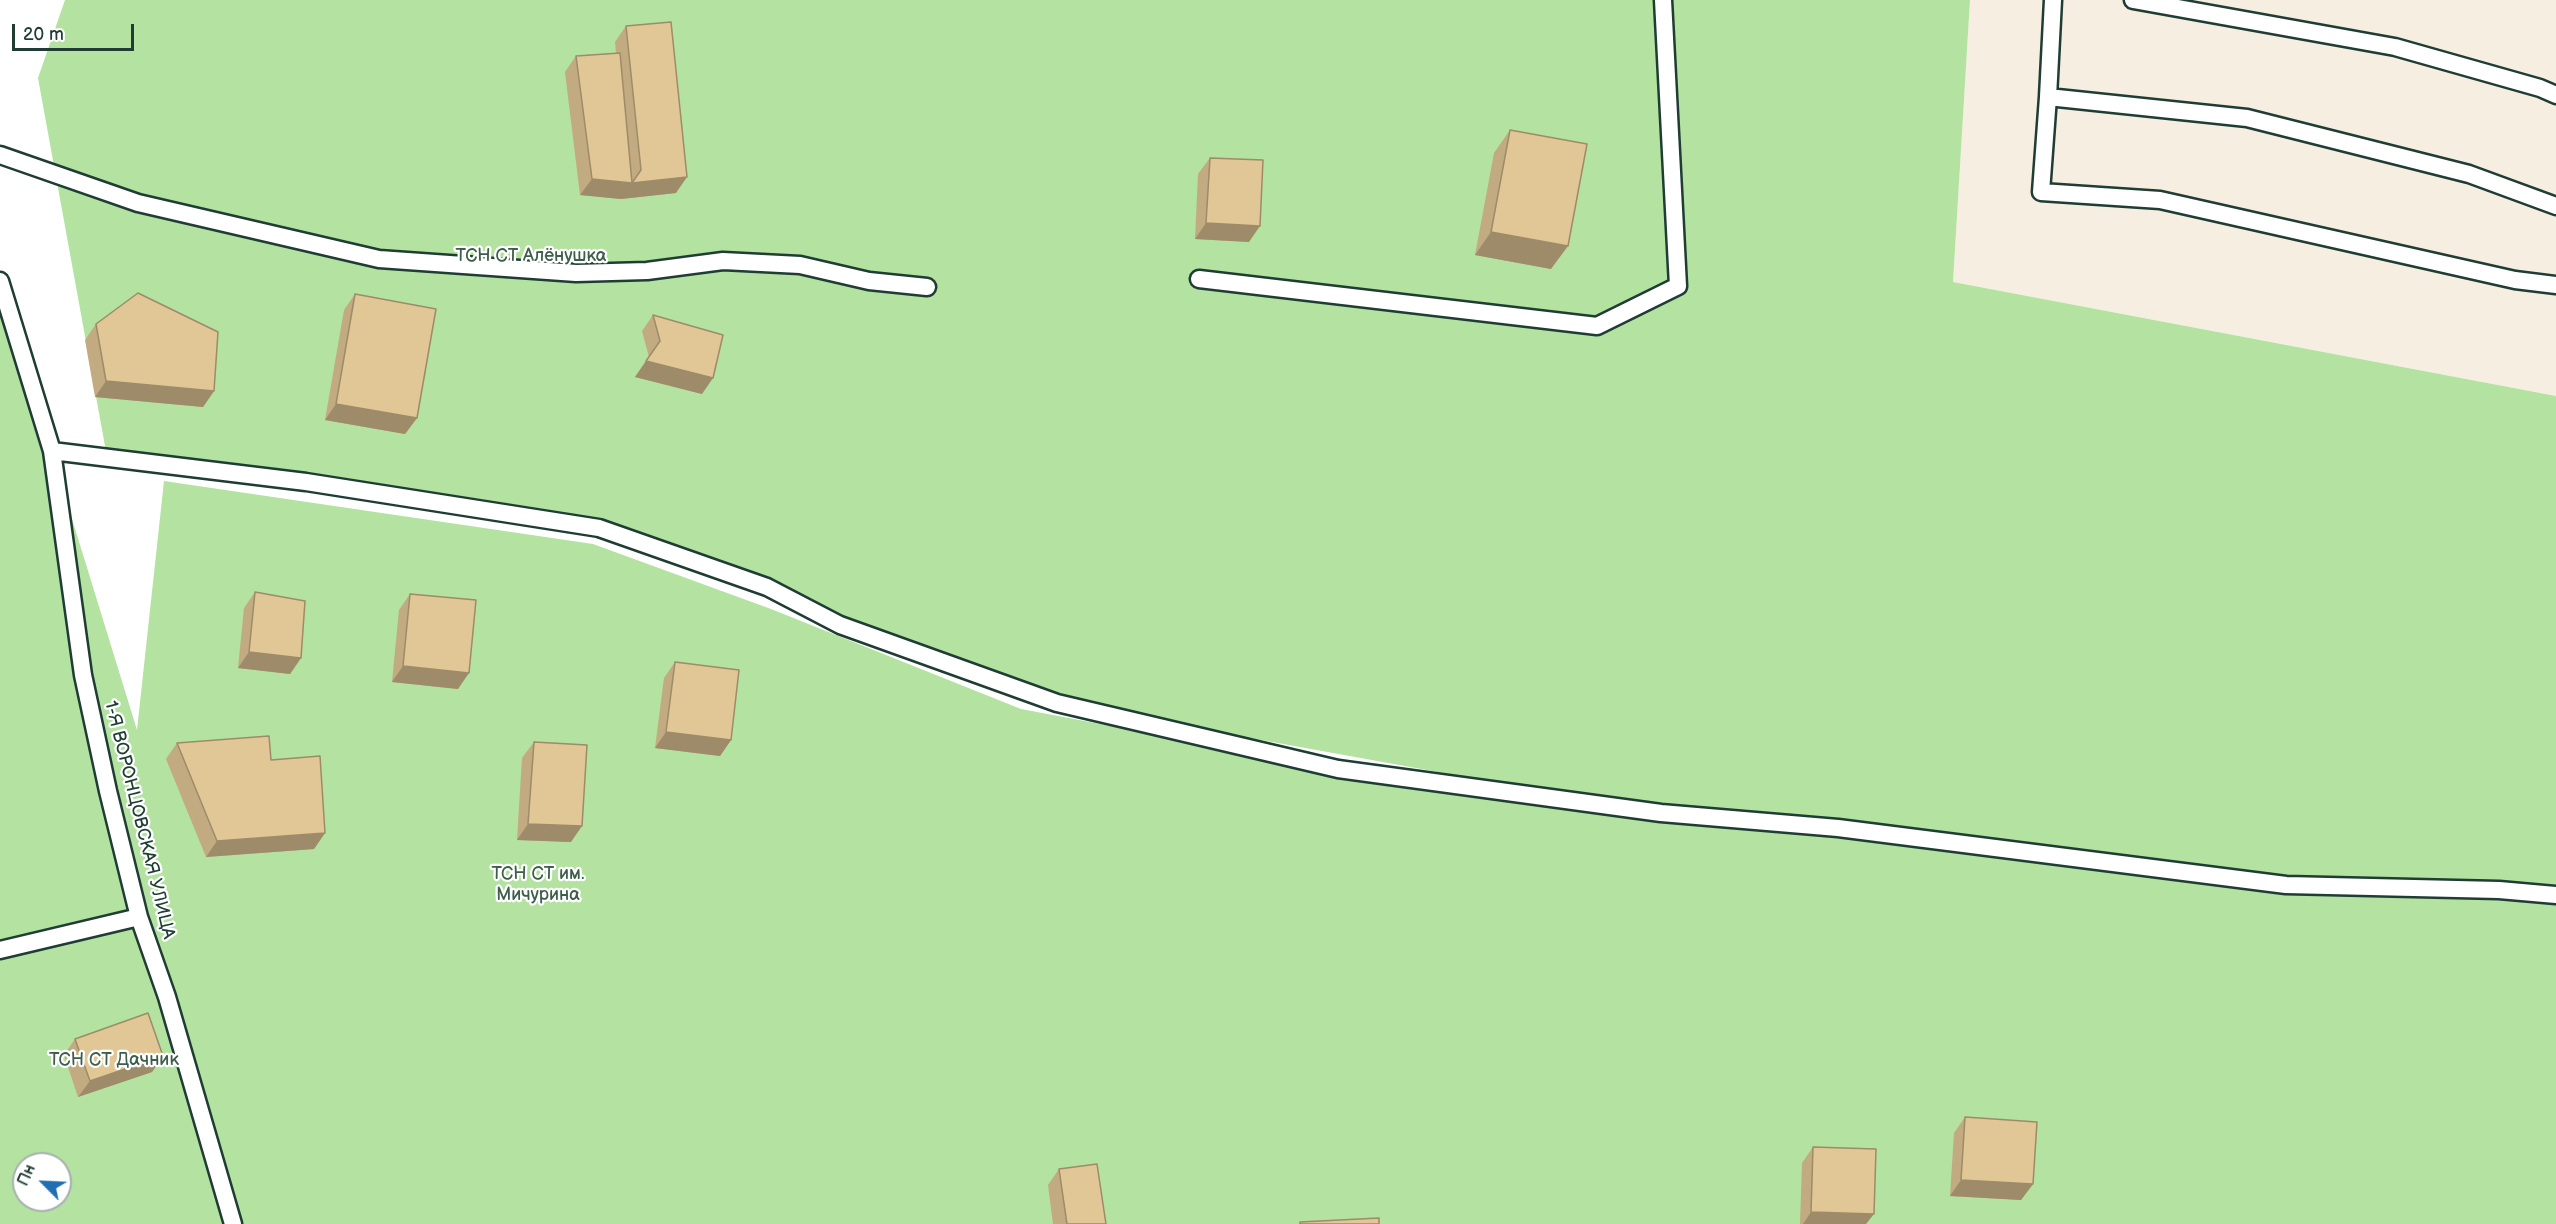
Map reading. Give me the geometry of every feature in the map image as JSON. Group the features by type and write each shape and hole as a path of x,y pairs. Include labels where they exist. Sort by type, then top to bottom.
{"lane":[{"path":"1199,279 1597,326 1678,286 1663,0"},
{"path":"2054,0 2041,192 2160,200 2515,280 2556,285"},
{"path":"2133,0 2395,47 2540,88 2556,95"},
{"path":"2048,96 2247,118 2469,174 2556,206"},
{"path":"0,154 138,203 380,260 576,273 647,271 723,261 745,262 800,265 869,281 927,287"},
{"name":"1-Я ВОРОНЦОВСКАЯ УЛИЦА","path":"0,281 52,451 83,675 108,791 140,917 196,1092 233,1224"},
{"path":"52,451 306,482 599,528 767,587 840,625 1057,703 1338,769 1661,813 1838,828 2286,885 2499,890 2556,895"},
{"path":"0,950 140,917"}],"shaded area":[{"path":"1970,0 2556,0 2556,396 1953,282"}],"green space":[{"path":"65,0 1970,0 1953,282 2556,396 2556,1224 0,1224 0,285 137,730 164,481 593,544 771,609 1021,709 1338,769 1565,795 1057,703 599,528 107,457 38,78"}],"building":[{"path":"671,22 687,177 632,183 641,170 626,26"},
{"path":"620,53 632,183 592,179 576,56"},
{"path":"1510,130 1587,144 1568,246 1491,232"},
{"path":"1210,158 1263,160 1260,226 1206,223"},
{"path":"138,293 218,332 214,391 106,381 96,324"},
{"path":"355,294 436,309 417,418 336,404"},
{"path":"653,315 723,335 713,378 646,361 660,341"},
{"path":"255,592 305,601 301,658 249,652"},
{"path":"410,594 476,600 469,673 403,666"},
{"path":"675,662 739,670 731,740 666,732"},
{"path":"269,736 271,760 320,756 325,833 217,841 177,743"},
{"path":"534,742 587,745 582,826 528,824"},
{"path":"148,1013 163,1056 90,1081 75,1039"},
{"path":"1965,1117 2037,1122 2033,1184 1961,1180"},
{"path":"1813,1147 1876,1149 1874,1214 1811,1212"},
{"path":"1097,1164 1106,1224 1067,1224 1059,1169"},
{"path":"1379,1218 1379,1224 1300,1224 1300,1222"}],"park label":[{"name":"ТСН СТ Алёнушка","path":"531,256"},
{"name":"ТСН СТ им. Мичурина","path":"538,884"},
{"name":"ТСН СТ Дачник","path":"114,1060"}]}
